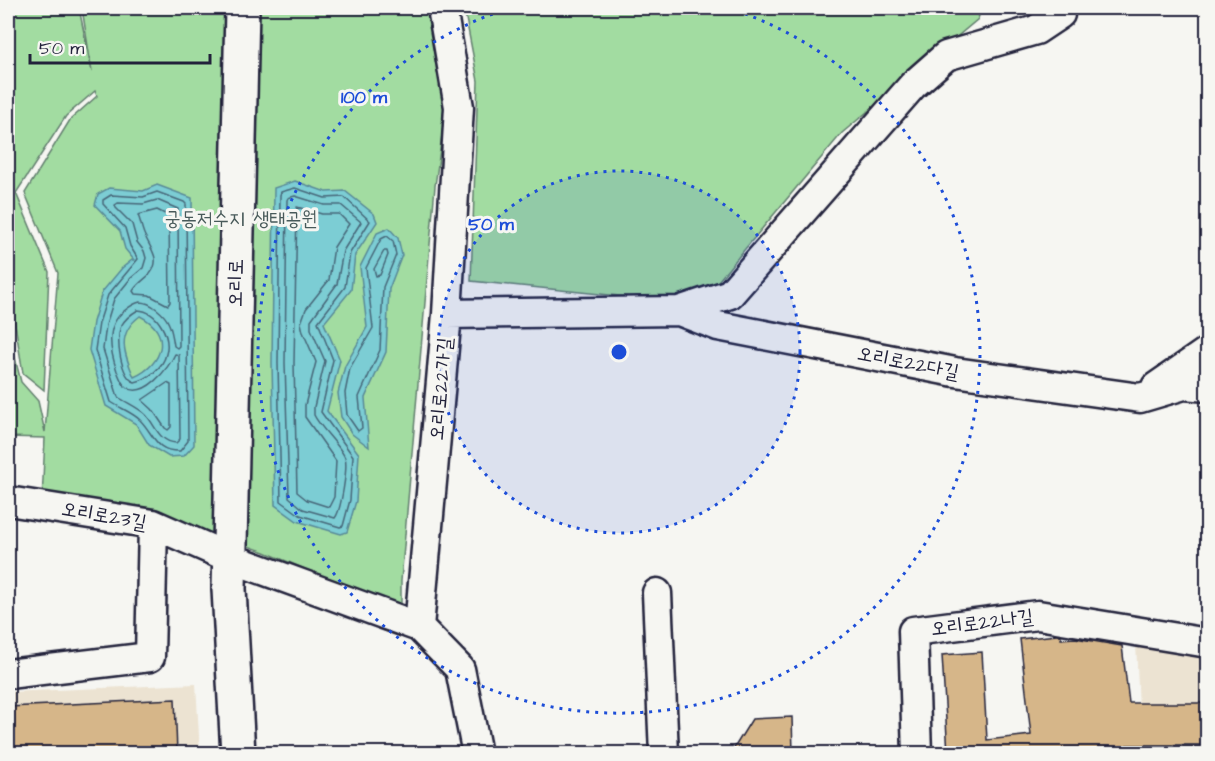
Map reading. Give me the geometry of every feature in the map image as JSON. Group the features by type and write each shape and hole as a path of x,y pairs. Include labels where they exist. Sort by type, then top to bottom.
{"main road":[{"name":"오리로","path":"238,753 229,590 242,8"}],"street":[{"name":"오리로22가길","path":"419,627 447,314 459,107 442,8"},
{"name":"오리로22다길","path":"447,314 679,311 730,294 913,85 946,56 1036,30 1059,14 1060,8"},
{"name":"오리로22다길","path":"679,311 718,326 955,372 1140,398 1184,385 1208,387"},
{"path":"1140,398 1208,351"},
{"name":"오리로23길","path":"8,501 153,524 230,558"},
{"path":"8,674 150,657 153,524"},
{"path":"230,558 419,627 460,669 477,753"},
{"path":"657,593 664,753"},
{"name":"오리로22나길","path":"917,753 913,631 1038,615 1208,643"}],"shaded area":[{"path":"1136,643 1207,657 1207,753 1141,753"},
{"path":"196,684 200,753 8,753 8,692"}],"green space":[{"name":"궁동저수지 생태공원","path":"8,8 79,8 92,72 82,8 437,8 448,91 435,186 401,581 401,610 265,552 147,510 42,500 45,438 8,437 8,330 21,382 38,401 45,432 58,273 25,193 70,120 97,96 95,91 66,116 16,193 49,272 44,390 23,373 13,312 8,300"},
{"path":"464,8 981,8 978,19 842,133 699,304 471,281 478,81"}],"water":[{"path":"295,181 326,192 345,191 374,214 377,222 355,255 351,290 324,323 340,360 327,411 359,454 356,501 347,532 341,534 297,521 275,505 272,363 274,188"},
{"path":"157,185 192,198 194,445 184,456 169,457 149,445 136,424 106,406 89,350 93,322 102,292 122,268 134,260 125,249 120,231 95,205 98,194 109,188 143,191","holes":["140,316 157,330 160,339 158,356 152,364 134,377 125,352 125,337 132,323"]},
{"path":"389,228 398,238 402,255 389,289 386,352 365,398 369,447 352,434 341,417 338,393 345,366 367,327 360,267 377,233"}],"building":[{"path":"1061,635 1061,639 1075,638 1122,646 1129,703 1208,703 1208,745 1127,745 1128,753 948,753 942,655 982,652 987,740 1031,735 1020,639"},
{"path":"175,699 177,753 8,753 8,707"},
{"path":"792,717 793,753 731,753 752,719"}]}
